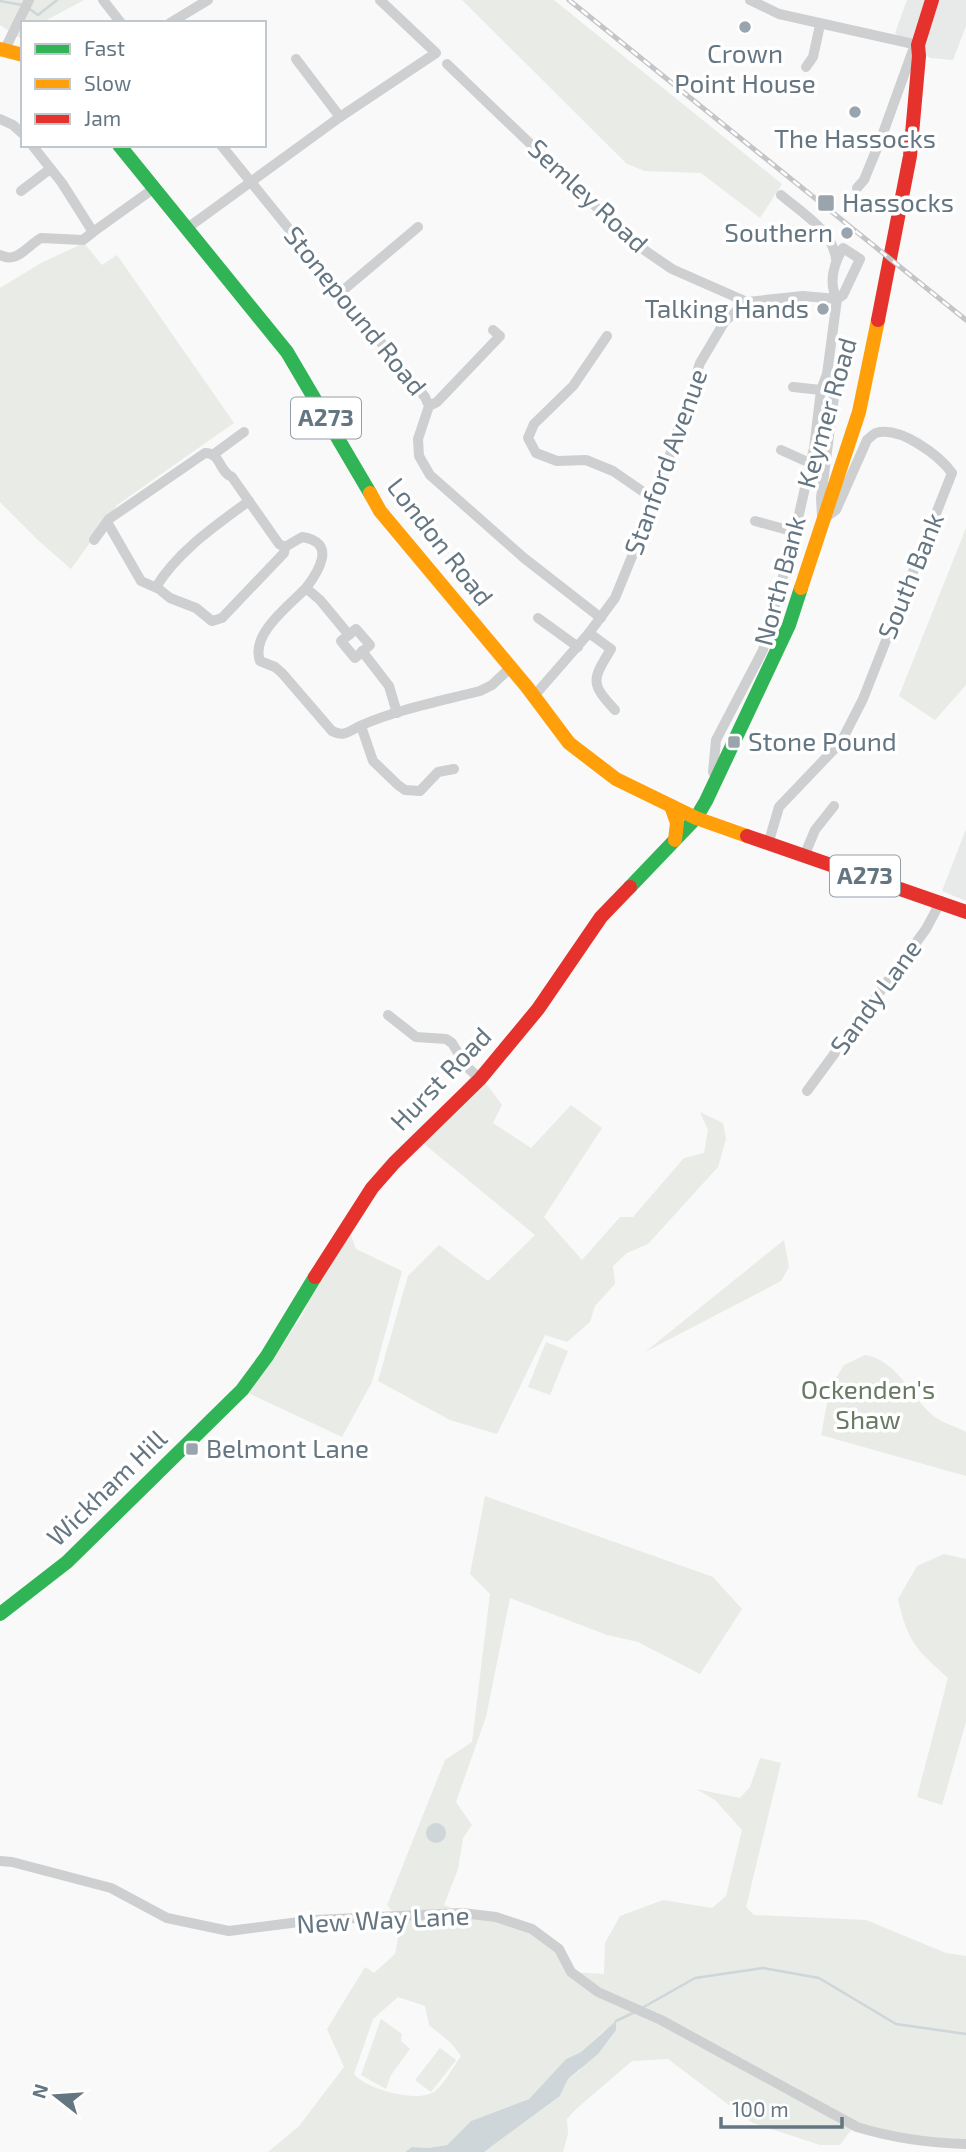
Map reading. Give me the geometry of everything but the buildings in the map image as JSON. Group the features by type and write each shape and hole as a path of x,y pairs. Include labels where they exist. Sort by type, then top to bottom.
{"main road":[{"name":"Keymer Road","path":"696,818 718,778 789,625 859,412 901,211 913,130 918,46 932,0"},
{"path":"3,49 21,54"},
{"name":"London Road","path":"121,147 287,352 380,512 534,696 569,743 616,779 696,818"},
{"path":"671,806 677,822 675,840"},
{"name":"A273","path":"696,818 769,841 966,912"},
{"name":"Hurst Road","path":"242,1390 274,1346 342,1232 372,1188 480,1079 538,1009 601,917 696,818"},
{"name":"Wickham Hill","path":"0,1614 67,1562 242,1390"}],"street":[{"path":"3,49 29,0"},
{"path":"103,0 119,21"},
{"path":"173,21 208,0"},
{"path":"186,229 340,117 436,53 380,0"},
{"path":"750,0 779,14 918,46"},
{"path":"806,66 813,57 820,25"},
{"path":"857,188 864,180 913,50 918,46"},
{"path":"296,59 340,117"},
{"name":"Semley Road","path":"447,64 634,243 672,269 747,302"},
{"path":"0,119 21,132"},
{"path":"34,147 93,232"},
{"name":"Stonepound Road","path":"223,147 425,397 429,406 418,439 419,456 430,475 524,558 601,618"},
{"path":"21,191 50,169"},
{"path":"0,255 7,259 15,258 41,238 83,240 153,189"},
{"path":"780,195 825,233 835,250 832,289 837,299 827,374 834,397 821,499 822,521"},
{"path":"341,292 418,227"},
{"path":"747,302 803,296 837,299 843,295 860,259 843,248 836,260"},
{"name":"Stanford Avenue","path":"534,696 589,634 615,598 655,500 700,363 725,321 747,302"},
{"path":"429,406 437,402 500,336 493,330"},
{"path":"607,336 573,387 534,424 528,438 536,453 557,461 586,460 613,471 655,500"},
{"name":"North Bank","path":"718,778 712,772 716,740 763,650 794,533 810,463 821,390 827,374"},
{"path":"793,387 821,390"},
{"path":"94,540 107,522 205,453 214,454 244,432"},
{"name":"South Bank","path":"769,841 779,807 841,742 863,699 952,473 941,458 901,435 876,433 867,440 836,510 822,521"},
{"path":"781,450 810,463"},
{"path":"214,454 270,533 285,547"},
{"path":"156,587 175,561 212,528 249,501"},
{"path":"107,522 141,581 156,587 170,598 196,608 212,621 232,609 284,553 285,547"},
{"path":"754,522 794,533"},
{"path":"285,547 302,537 311,538 321,549 323,559 320,569 306,588 267,629 258,657 260,661 282,673 332,731 344,734 397,713 480,691 492,685 510,668"},
{"path":"306,588 320,600 349,635 341,641 355,657 362,651 389,686 397,713"},
{"path":"538,618 578,647"},
{"path":"589,634 611,649 596,672 595,681 597,691 615,710"},
{"path":"361,726 373,761 405,789 420,791 438,772 454,769"},
{"path":"805,854 815,830 834,806"},
{"name":"Sandy Lane","path":"807,1091 926,929 941,901"},
{"path":"388,1015 415,1037 446,1039 452,1043 466,1066 480,1079"},
{"name":"New Way Lane","path":"0,1861 111,1888 167,1918 229,1931 315,1920 462,1913 496,1917 533,1929 559,1949 571,1972 598,1993 643,2012 857,2127 929,2143 966,2144"}],"shaded area":[{"path":"907,0 966,0 966,26 953,60 930,58 895,33"},
{"path":"966,829 966,901 942,891"},
{"path":"432,1823 440,1823 446,1833 440,1843 432,1843 426,1837 426,1829"},
{"path":"616,2021 616,2030 598,2054 568,2079 560,2096 484,2152 405,2152 412,2147 447,2145 471,2121 529,2099 566,2059 581,2052"}],"green space":[{"path":"0,0 84,0 45,21 21,21 21,39 0,25"},
{"path":"462,0 554,0 782,184 760,218 701,173 645,171 627,164"},
{"path":"84,243 102,265 117,255 234,423 117,505 71,569 0,502 0,288 41,263"},
{"path":"966,528 966,685 935,720 899,696"},
{"path":"476,1070 502,1105 493,1123 531,1148 571,1105 602,1128 544,1217 582,1260 620,1217 633,1217 684,1158 704,1153 708,1130 700,1112 723,1123 726,1139 718,1167 648,1244 627,1253 613,1266 615,1284 595,1306 590,1322 567,1342 545,1335 497,1434 450,1420 378,1381 408,1276 439,1245 488,1281 535,1235 418,1139"},
{"path":"348,1227 356,1249 402,1271 372,1382 342,1437 242,1390 273,1359 302,1316 319,1275"},
{"path":"784,1240 789,1267 781,1281 645,1352"},
{"path":"546,1342 568,1351 550,1395 528,1387"},
{"name":"Ockenden's Shaw","path":"865,1355 876,1358 894,1370 934,1417 966,1432 966,1476 821,1435 830,1388 844,1365"},
{"path":"485,1496 713,1577 742,1609 700,1674 638,1642 607,1635 510,1598 486,1717 456,1802 472,1825 463,1838 458,1869 444,1905 532,1931 557,1948 571,1972 604,1974 605,1943 620,1916 663,1900 712,1908 726,1896 742,1830 715,1800 696,1789 740,1798 750,1787 760,1758 781,1763 746,1907 754,1915 866,1920 946,1953 966,1956 966,2141 911,2134 857,2122 840,2145 820,2145 753,2123 668,2059 632,2061 576,2109 567,2119 568,2134 563,2152 484,2152 560,2096 568,2079 579,2071 607,2028 581,2052 566,2059 529,2099 471,2121 447,2145 412,2147 405,2152 268,2152 299,2126 344,2067 327,2029 365,1967 374,1973 395,1954 401,1922 387,1905 445,1760 472,1742 490,1594 470,1574","holes":["398,1997 425,2006 429,2025 451,2043 461,2056 439,2088 427,2095 405,2095 380,2089 360,2080 354,2074 373,2019"]},
{"path":"944,1554 966,1559 966,1722 942,1805 917,1797 948,1678 915,1644 898,1599 917,1566"},
{"path":"381,2019 402,2034 401,2041 410,2049 391,2075 386,2089 361,2075"},
{"path":"440,2048 456,2060 431,2092 415,2080"}],"waterway":[{"path":"28,8 38,15 57,0"},
{"path":"0,1 22,5"},
{"path":"642,2008 695,1978 763,1968 819,1978 896,2024 966,2034"},
{"path":"616,2021 633,2013"}],"railway":[{"path":"569,0 966,320"}],"traffic: fast":[{"path":"121,147 287,352 370,493"},
{"path":"630,887 696,818 706,801 789,625 801,588"},
{"path":"0,1614 67,1562 242,1390 267,1356 315,1277"}],"traffic: slow":[{"path":"0,49 21,54"},
{"path":"801,588 859,412 878,320"},
{"path":"370,493 380,511 527,687 569,743 616,779 696,818 747,836"},
{"path":"671,806 677,823 675,840"}],"traffic: jam":[{"path":"878,320 910,156 918,45 932,0"},
{"path":"747,836 966,912"},
{"path":"315,1277 372,1188 480,1079 538,1009 601,917 630,887"}],"place":[{"name":"Crown Point House","path":"745,27"},
{"name":"The Hassocks","path":"855,112"},
{"name":"Hassocks","path":"826,203"},
{"name":"Southern","path":"847,233"},
{"name":"Talking Hands","path":"823,309"},
{"name":"Stone Pound","path":"734,742"},
{"name":"Belmont Lane","path":"192,1449"}]}
